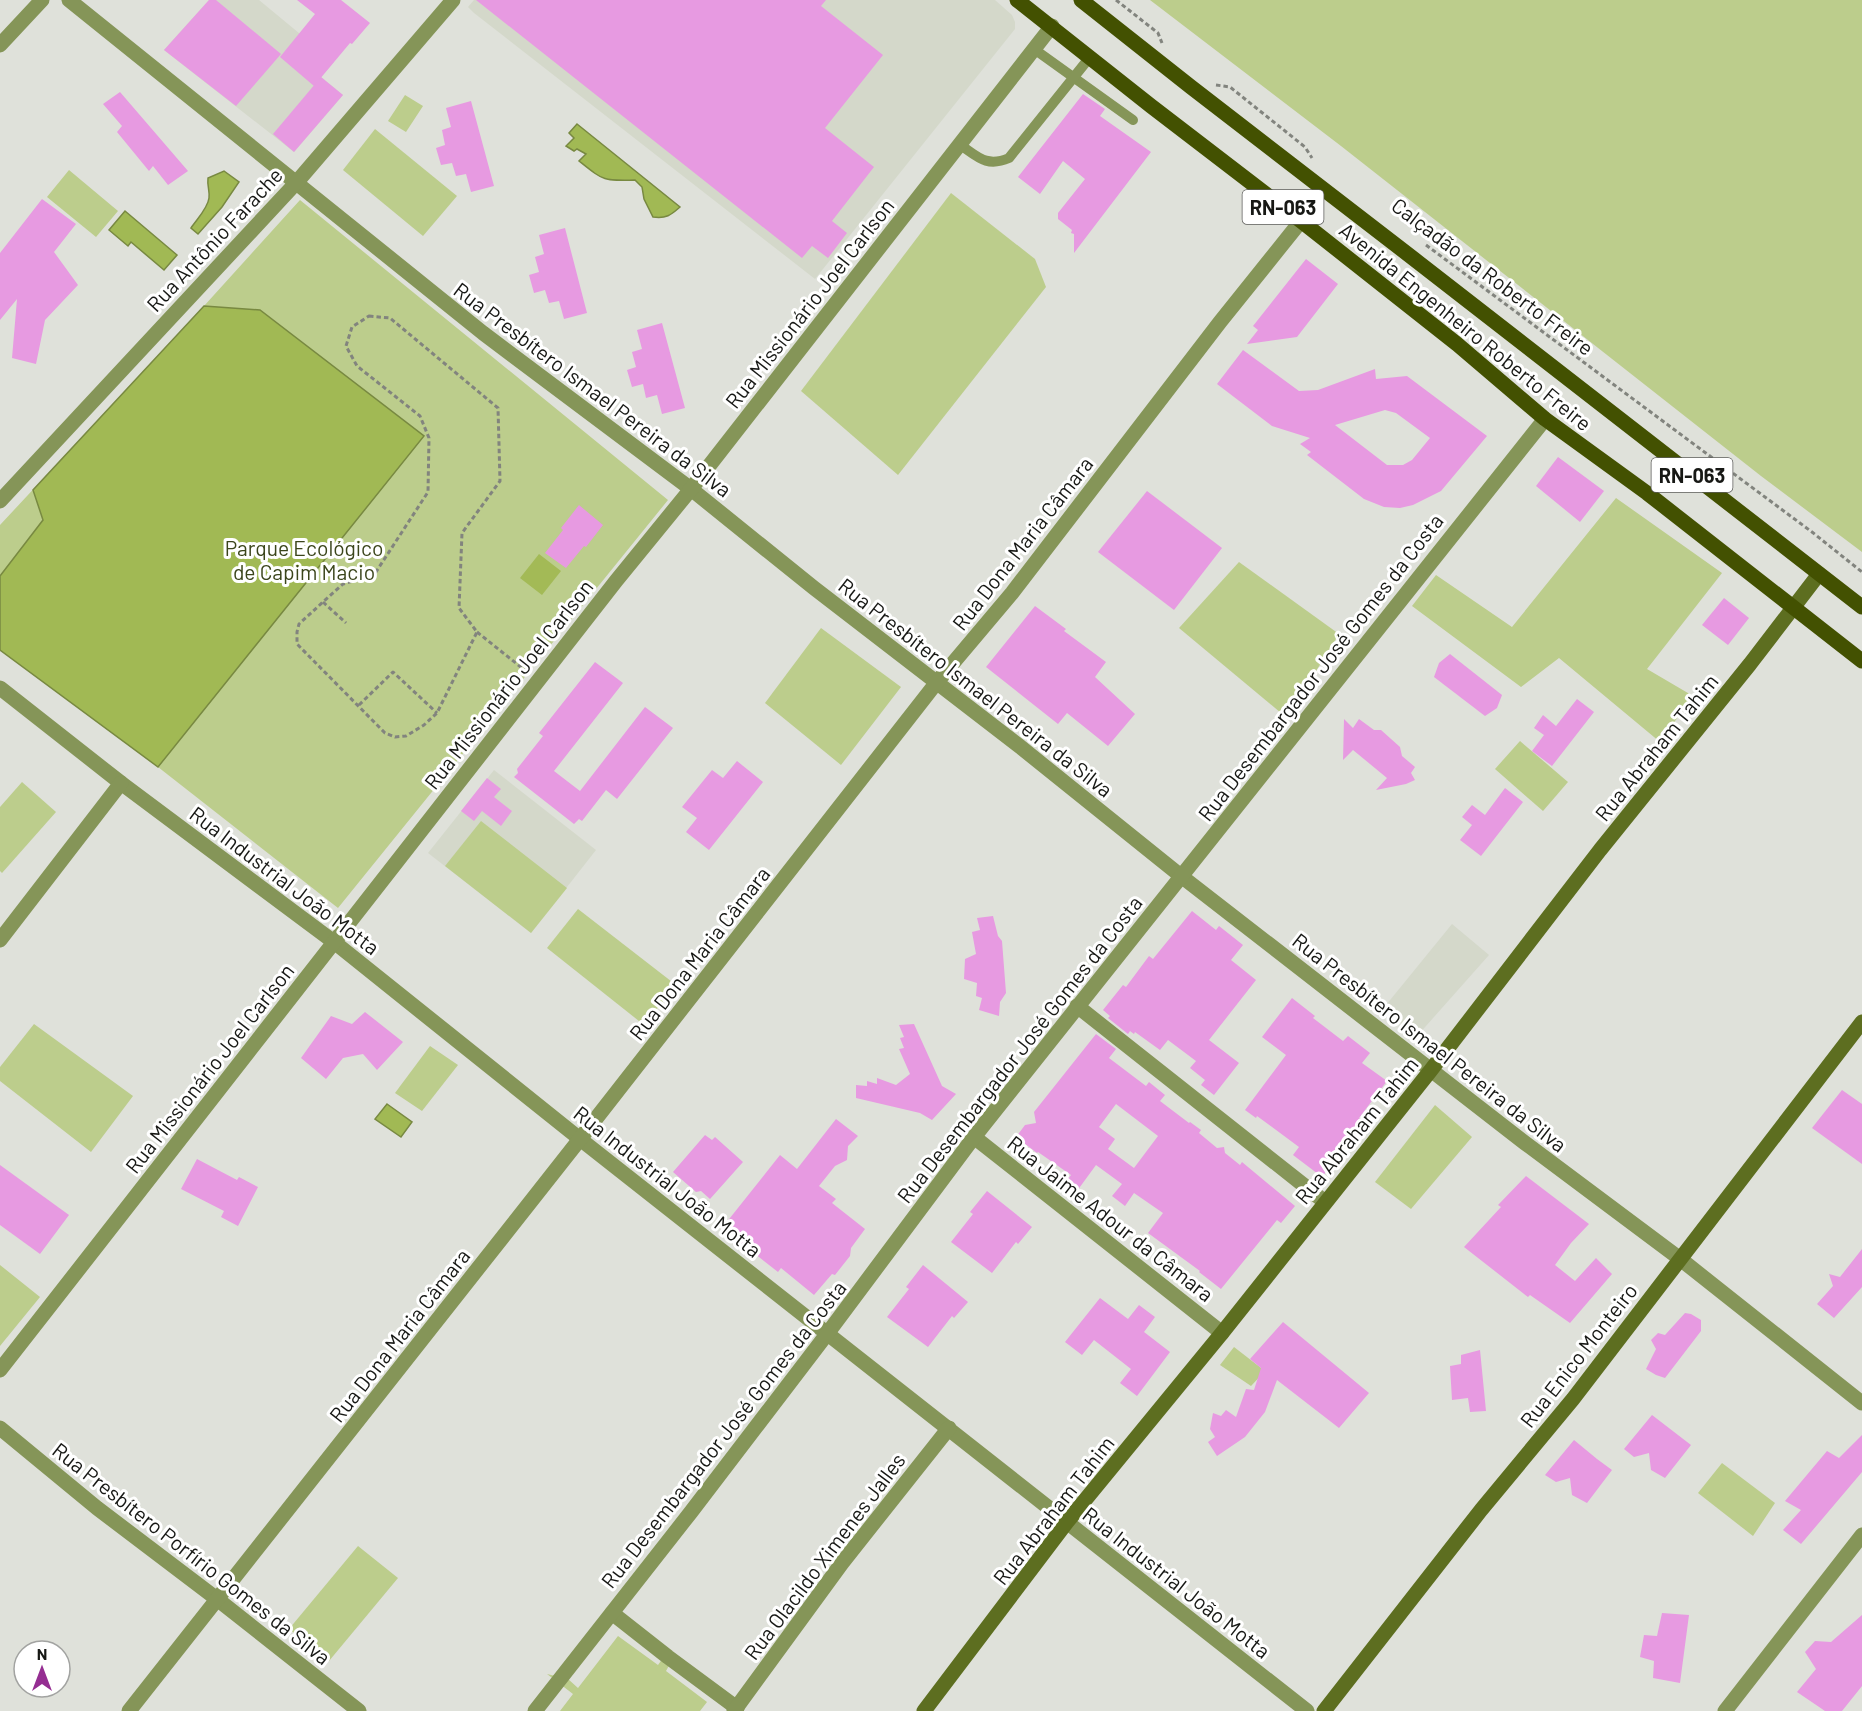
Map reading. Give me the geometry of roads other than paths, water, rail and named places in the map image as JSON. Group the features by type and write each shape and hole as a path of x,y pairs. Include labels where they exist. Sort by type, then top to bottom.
{"main road":[{"name":"Avenida Engenheiro Roberto Freire","path":"1017,0 1457,344 1545,419 1647,493 1862,661"},
{"name":"Avenida Engenheiro Roberto Freire","path":"1081,0 1862,607"},
{"name":"Rua Abraham Tahim","path":"924,1711 1067,1522 1222,1333 1431,1070 1600,850 1750,664 1819,574"},
{"name":"Rua Enico Monteiro","path":"1324,1711 1481,1509 1573,1399 1862,1022"}],"street":[{"path":"0,45 42,0"},
{"name":"Rua Presbítero Ismael Pereira da Silva","path":"69,0 483,333 691,489 1181,876 1525,1143 1679,1258 1862,1403"},
{"name":"Rua Antônio Farache","path":"0,501 296,183 453,0"},
{"name":"Rua Missionário Joel Carlson","path":"0,1370 1052,26"},
{"name":"Rua Dona Maria Câmara","path":"129,1711 937,682 1012,593 1220,322 1301,221"},
{"name":"Rua Desembargador José Gomes da Costa","path":"535,1711 827,1334 974,1137 1545,419"},
{"name":"Rua Industrial João Motta","path":"0,688 121,783 334,942 580,1139 1306,1711"},
{"path":"0,940 121,783"},
{"path":"1077,1006 1325,1202"},
{"name":"Rua Jaime Adour da Câmara","path":"974,1137 1222,1333"},
{"name":"Rua Presbítero Porfírio Gomes da Silva","path":"0,1428 97,1508 359,1711"},
{"name":"Rua Olacildo Ximenes Jalles","path":"735,1709 829,1581 949,1428"},
{"path":"1725,1711 1862,1535"},
{"path":"612,1613 735,1709"}],"lane":[{"path":"1034,50 1133,120"},
{"path":"959,144 985,161 993,163 1009,158 1090,57"}],"park label":[{"name":"Parque Ecológico de Capim Macio","path":"304,559"}]}
